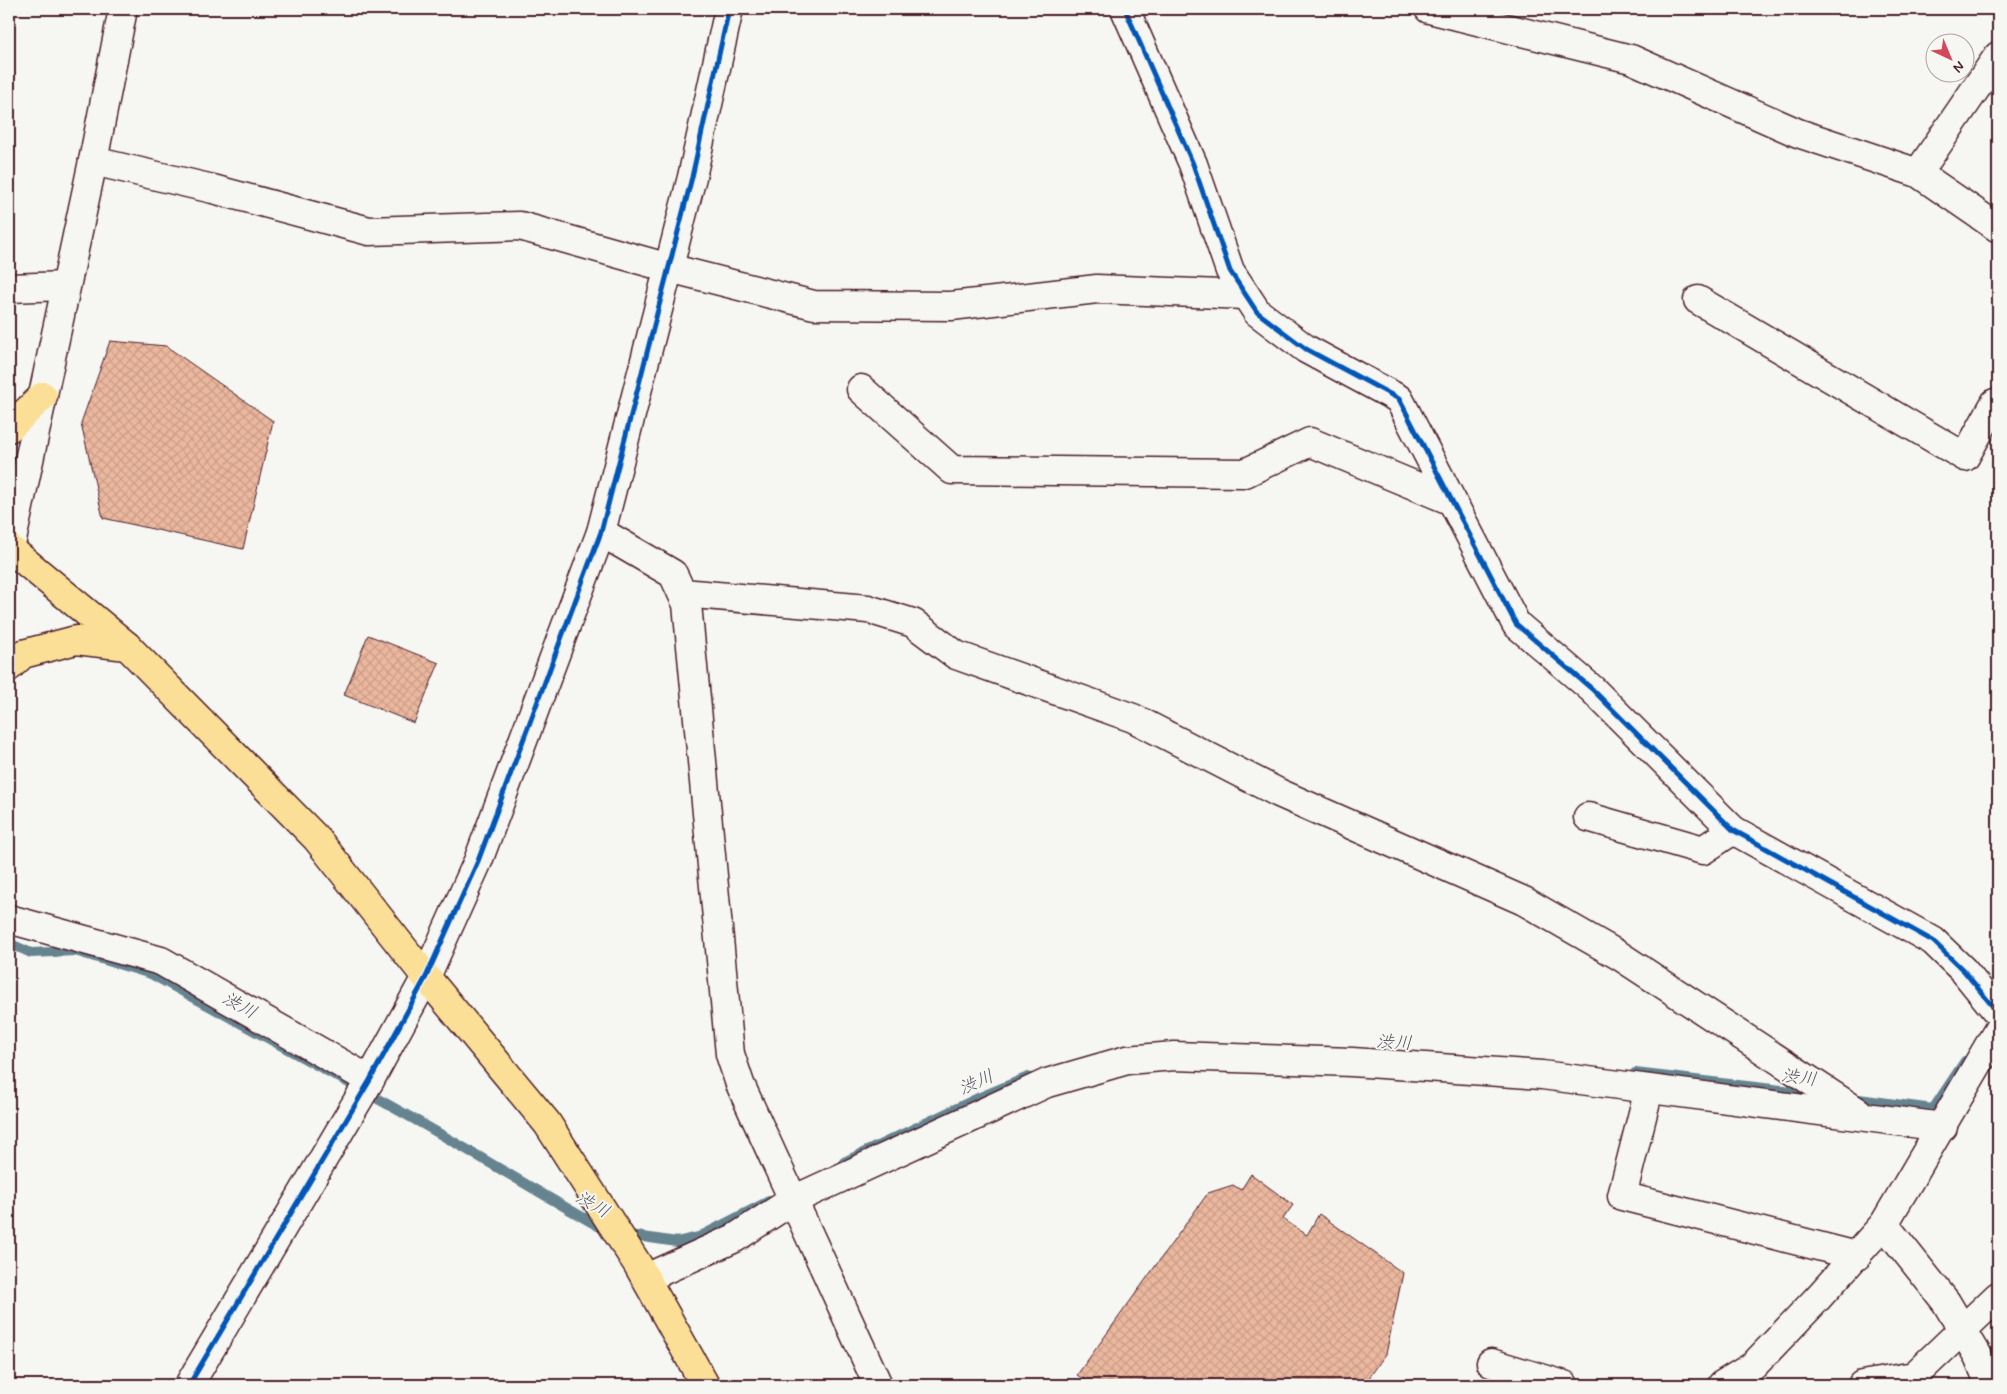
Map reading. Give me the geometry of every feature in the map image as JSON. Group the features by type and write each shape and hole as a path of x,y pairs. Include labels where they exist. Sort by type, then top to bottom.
{"main road":[{"path":"9,428 43,396"},
{"path":"9,550 127,646 317,839 426,977 547,1123 646,1278 705,1385"},
{"path":"9,667 23,654 76,640 127,646"}],"street":[{"path":"9,550 93,161 123,9"},
{"path":"189,1385 370,1080 426,977 478,861 601,532 692,177 730,9"},
{"path":"1125,9 1193,164 1230,271 1245,295 1257,312 1306,350 1399,399 1516,624 1592,689 1733,830 1933,940 1964,971 1998,1013"},
{"path":"1429,9 1631,59 1798,133 1918,174 1998,228"},
{"path":"1918,174 1998,56"},
{"path":"93,161 213,189 369,231 520,226 668,268 814,305 952,306 1097,289 1245,295"},
{"path":"9,288 65,286"},
{"path":"1698,300 1965,457 1995,403 1998,405"},
{"path":"861,389 952,470 1245,473 1310,442 1452,501"},
{"path":"601,532 673,574 687,604 730,1054 740,1084 878,1385"},
{"path":"682,593 868,609 913,623 956,655 1133,718 1279,793 1524,901 1620,956 1865,1117"},
{"path":"1588,817 1703,850 1733,830"},
{"path":"9,919 161,961 370,1080"},
{"path":"1722,1385 1753,1366 1857,1256 1884,1224 1943,1127 1998,1030"},
{"path":"646,1278 736,1238 793,1200 1047,1083 1127,1060 1174,1056 1352,1062 1542,1075 1943,1127"},
{"path":"1649,1089 1622,1196 1857,1256"},
{"path":"1884,1224 1946,1302 1978,1356 1990,1385"},
{"path":"1862,1385 1914,1376 1998,1296"},
{"path":"1491,1363 1564,1385"}],"building":[{"path":"110,341 166,346 273,421 243,549 103,518 81,423"},
{"path":"368,635 439,663 414,723 344,695"},
{"path":"1251,1174 1293,1205 1283,1219 1307,1235 1319,1214 1403,1273 1386,1354 1364,1385 1092,1385 1077,1375 1208,1193 1233,1185 1241,1190"}],"waterway":[{"name":"渋川","path":"9,943 31,953 75,951 151,974 351,1084"},
{"name":"渋川","path":"1851,1098 1933,1109 1965,1061"},
{"name":"渋川","path":"1635,1073 1816,1094"},
{"name":"渋川","path":"844,1162 980,1097 1028,1077"},
{"name":"渋川","path":"363,1091 607,1231"},
{"name":"渋川","path":"623,1234 677,1242 699,1237 769,1201"}],"cycle path":[{"path":"189,1385 370,1080 426,977 478,861 601,532 692,177 729,9"},
{"path":"1125,9 1193,164 1230,271 1257,312 1306,349 1399,399 1516,624 1592,689 1733,830 1933,941 1964,971 1998,1013"}]}
